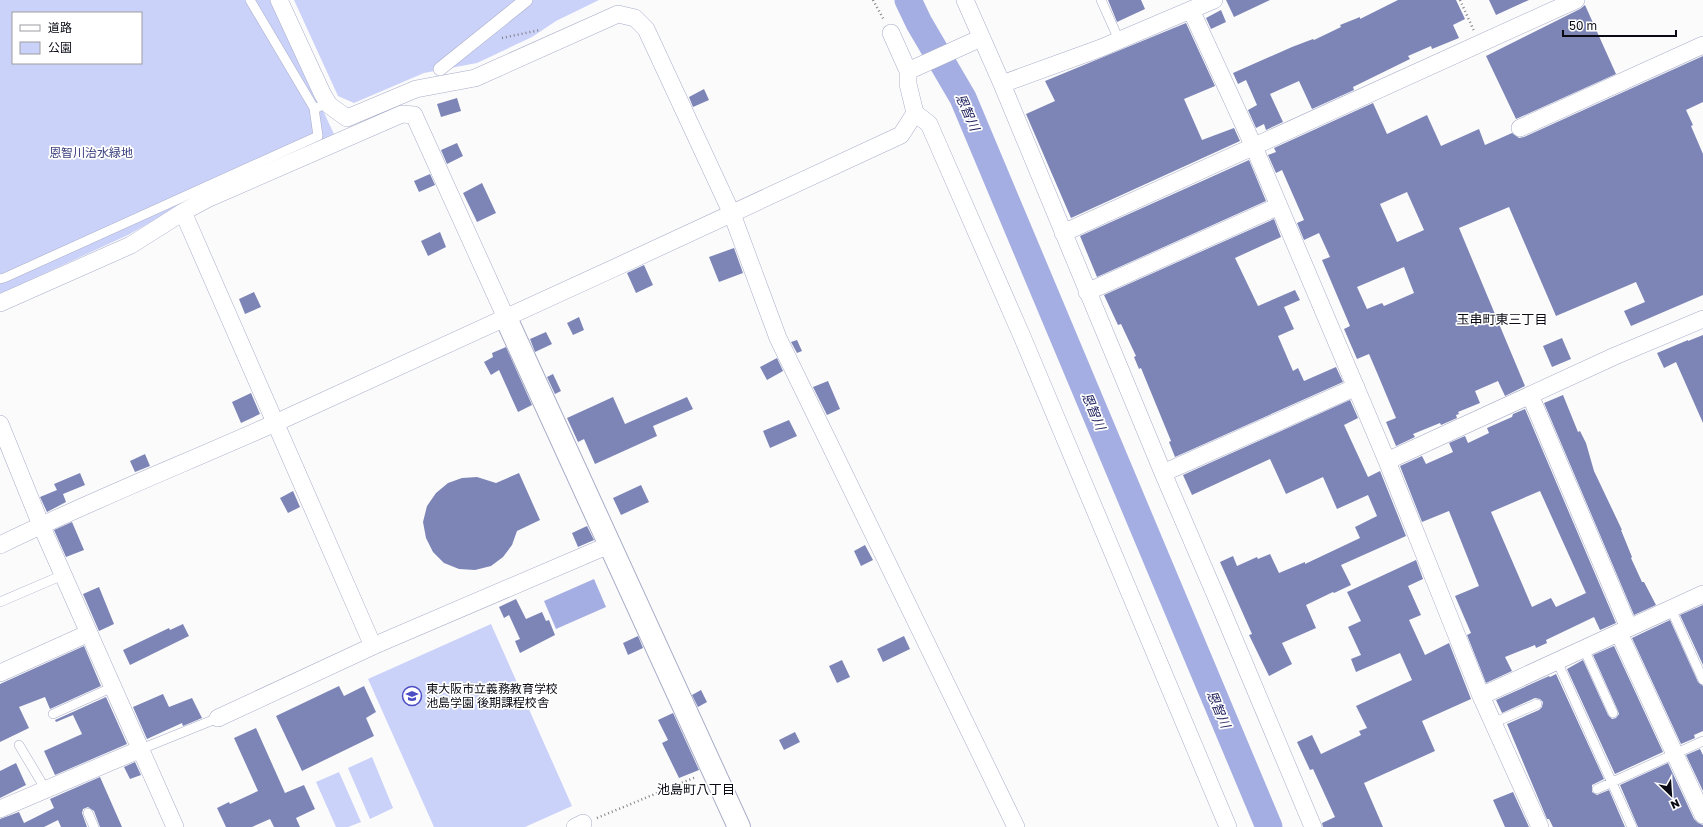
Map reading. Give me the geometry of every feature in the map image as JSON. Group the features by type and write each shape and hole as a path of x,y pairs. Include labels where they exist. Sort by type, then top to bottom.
{"street":[{"path":"279,0 322,107 347,118 416,89 476,78 618,14 635,18 646,29 732,214 778,338 1016,827"},
{"path":"440,69 526,0"},
{"path":"965,0 1002,84 1087,292 1218,600 1312,827"},
{"path":"1002,84 1120,40 1214,0"},
{"path":"1063,233 1576,0"},
{"path":"1191,10 1254,147 1388,461 1481,696 1540,827"},
{"path":"891,33 908,71 908,84 915,113 929,124 1021,334 1228,827"},
{"path":"908,71 981,38"},
{"path":"1520,128 1703,45"},
{"path":"0,545 41,525 275,423 506,318 901,135 915,113"},
{"path":"0,303 131,245 183,212 208,199 402,114 414,115 739,827"},
{"path":"340,142 347,118"},
{"path":"1087,292 1279,206"},
{"path":"183,212 373,646"},
{"path":"1388,461 1614,356 1703,319"},
{"path":"1163,473 1356,387"},
{"path":"1530,395 1675,754 1703,815"},
{"path":"0,424 41,525 175,827"},
{"path":"218,718 373,646 609,545"},
{"path":"1481,696 1703,594"},
{"path":"0,673 89,633"},
{"path":"0,809 141,750"}],"lane":[{"path":"0,278 11,275 318,136 322,107 250,0"},
{"path":"1101,0 1120,40"},
{"path":"0,602 63,575"},
{"path":"1671,609 1703,680"},
{"path":"1584,649 1613,713"},
{"path":"1557,661 1632,827"},
{"path":"53,714 113,687"},
{"path":"1493,723 1537,704"},
{"path":"141,750 218,718"},
{"path":"1597,789 1703,741"},
{"path":"19,744 46,790"},
{"path":"88,813 94,827"}],"path":[{"path":"874,0 891,33"},
{"path":"1460,0 1480,44"},
{"path":"579,825 713,770"}],"green space":[{"name":"恩智川治水緑地","path":"0,0 271,0 334,134 188,201 128,235 0,294"},
{"path":"294,0 599,0 556,21 532,37 477,63 424,73 354,103 338,96"},
{"path":"491,624 572,806 525,827 434,827 368,679"},
{"path":"372,757 393,808 370,819 348,768"},
{"path":"339,772 361,822 348,827 336,827 316,782"}],"shaded area":[{"path":"594,579 606,607 556,629 544,601"}],"building":[{"path":"1108,0 1141,0 1145,9 1117,22"},
{"path":"1226,0 1270,0 1234,17"},
{"path":"1398,0 1456,0 1465,19 1453,25 1459,38 1432,49 1431,46 1408,56 1410,59 1353,87 1354,90 1312,109 1299,81 1270,94 1283,122 1266,130 1264,124 1256,128 1248,110 1257,105 1246,80 1238,84 1233,73 1292,47 1313,39 1314,40 1341,27 1340,25 1360,17 1360,19"},
{"path":"1489,0 1529,0 1496,15"},
{"path":"1585,5 1616,74 1516,119 1486,56 1580,9"},
{"path":"1221,10 1226,22 1211,29 1206,18"},
{"path":"1186,23 1215,86 1184,99 1202,140 1234,128 1240,141 1071,218 1026,114 1055,101 1045,81"},
{"path":"1703,56 1703,102 1686,110 1703,154 1703,295 1631,326 1624,311 1645,302 1636,282 1556,316 1509,207 1459,228 1525,386 1505,396 1498,381 1475,391 1480,403 1458,412 1459,414 1456,415 1457,418 1413,434 1415,437 1396,446 1386,422 1396,418 1369,354 1357,359 1344,329 1350,326 1322,260 1330,257 1319,233 1304,240 1297,223 1304,220 1282,170 1276,173 1268,155 1276,152 1274,148 1373,103 1387,134 1427,115 1441,146 1479,129 1485,145 1512,133 1519,138","holes":["1407,192 1424,230 1397,242 1380,204","1404,267 1414,293 1384,306 1382,303 1367,309 1357,287"]},
{"path":"704,89 709,100 693,107 689,97"},
{"path":"457,98 461,111 441,117 437,104"},
{"path":"457,143 463,156 447,164 441,150"},
{"path":"1249,160 1266,201 1097,277 1080,236"},
{"path":"430,174 435,185 419,192 414,181"},
{"path":"482,183 496,213 477,222 463,193"},
{"path":"1274,219 1281,237 1235,258 1258,306 1295,290 1300,300 1284,307 1294,329 1278,336 1293,371 1298,368 1304,381 1336,367 1343,382 1175,457 1169,442 1171,441 1141,368 1139,369 1134,357 1136,356 1121,324 1118,325 1104,295"},
{"path":"440,232 446,247 428,256 421,241"},
{"path":"734,248 743,273 719,282 709,257"},
{"path":"644,265 653,285 636,293 627,273"},
{"path":"254,292 261,307 245,314 239,299"},
{"path":"579,317 584,330 573,335 567,323"},
{"path":"546,332 552,344 535,352 530,339"},
{"path":"1703,335 1703,423 1676,362 1664,368 1657,353"},
{"path":"1562,338 1571,359 1552,367 1543,346"},
{"path":"797,340 802,351 797,353 791,342"},
{"path":"506,347 532,405 518,412 499,370 491,375 484,362 493,357 492,353"},
{"path":"777,358 783,371 767,380 760,367"},
{"path":"553,374 561,391 555,394 547,377"},
{"path":"828,381 840,409 827,415 813,387"},
{"path":"251,393 260,414 241,423 232,402"},
{"path":"1563,395 1578,432 1580,431 1586,443 1594,471 1622,530 1632,557 1631,558 1642,582 1644,582 1656,605 1634,615 1544,403"},
{"path":"613,397 625,424 687,397 693,409 653,426 657,436 595,464 584,439 578,442 567,418"},
{"path":"1350,400 1358,418 1344,425 1368,477 1380,471 1406,536 1341,565 1351,585 1306,605 1316,628 1282,643 1292,664 1269,676 1249,635 1252,634 1220,562 1233,556 1237,566 1257,557 1258,559 1270,554 1279,573 1305,562 1305,564 1360,538 1355,527 1377,516 1368,495 1337,509 1323,477 1286,494 1270,459 1192,495 1183,475"},
{"path":"1525,409 1616,623 1600,630 1594,617 1546,640 1547,643 1536,648 1535,645 1505,657 1512,671 1486,683 1467,635 1471,633 1455,596 1479,586 1449,511 1422,522 1400,466 1422,456 1426,464 1453,452 1449,443 1465,436 1468,443 1489,433 1487,428 1512,417 1513,414","holes":["1540,491 1586,593 1556,607 1551,598 1532,607 1491,512"]},
{"path":"789,420 797,436 770,448 763,431"},
{"path":"145,454 150,466 135,472 130,461"},
{"path":"80,473 85,485 63,494 66,502 47,512 40,497 57,490 54,484"},
{"path":"519,473 540,520 517,531 512,545 503,557 491,566 475,570 459,569 444,563 433,552 426,538 423,522 427,506 436,493 448,483 462,478 477,477 496,483"},
{"path":"641,485 649,502 621,515 613,498"},
{"path":"293,491 300,507 288,513 280,498"},
{"path":"72,522 84,550 66,557 54,530"},
{"path":"587,526 594,540 578,547 572,533"},
{"path":"865,545 873,560 861,566 854,551"},
{"path":"1416,560 1423,579 1408,586 1421,615 1409,620 1425,655 1449,643 1471,699 1422,721 1435,751 1364,783 1383,827 1323,827 1322,823 1335,817 1313,769 1310,770 1297,742 1312,735 1321,754 1361,735 1359,731 1367,728 1356,706 1412,680 1400,653 1356,672 1351,659 1361,655 1348,627 1361,621 1347,592"},
{"path":"99,587 114,624 99,631 83,594"},
{"path":"516,599 526,619 542,612 546,621 549,620 555,635 520,653 515,641 520,639 509,615 504,618 499,607"},
{"path":"1703,605 1703,665 1680,615"},
{"path":"1670,620 1698,682 1703,686 1703,731 1694,735 1695,738 1681,744 1632,638"},
{"path":"183,624 189,636 130,665 123,650 169,628 170,630"},
{"path":"638,636 643,648 628,655 623,643"},
{"path":"904,636 910,649 883,662 877,649"},
{"path":"84,646 101,686 50,709 45,697 19,707 29,728 0,742 0,684"},
{"path":"1614,646 1663,752 1615,774 1567,669 1583,660 1608,715 1612,719 1616,718 1619,714 1618,711 1593,655"},
{"path":"842,660 850,677 837,683 829,666"},
{"path":"1556,674 1604,779 1592,785 1592,792 1597,795 1609,790 1625,827 1553,827 1549,819 1547,819 1507,724 1539,710 1542,707 1543,702 1540,699 1535,698 1502,713 1496,700"},
{"path":"339,686 344,696 364,686 376,712 366,718 374,736 302,771 276,716"},
{"path":"701,690 707,702 698,707 692,695"},
{"path":"163,694 169,707 192,698 202,718 183,726 182,723 147,739 133,707"},
{"path":"106,697 127,744 55,775 44,751 82,734 73,715 56,722 55,720"},
{"path":"673,713 699,770 679,778 662,743 668,740 658,720"},
{"path":"256,728 285,793 304,785 315,809 296,818 300,827 274,827 270,819 252,827 226,827 217,808 229,802 230,804 258,791 234,738"},
{"path":"795,732 800,742 784,750 779,740"},
{"path":"1700,749 1703,755 1703,791 1686,755"},
{"path":"135,762 141,775 130,779 124,767"},
{"path":"16,763 26,785 0,798 0,771"},
{"path":"1668,763 1694,819 1703,825 1703,827 1638,827 1620,785"},
{"path":"100,777 122,827 100,827 94,811 88,807 83,809 82,813 87,827 61,827 58,820 44,827 0,827 0,819 19,812 24,823 54,808 50,799"},
{"path":"1513,792 1529,827 1505,827 1493,800"}],"waterway":[{"name":"恩智川","path":"908,0 919,23 963,98 1269,827"}],"place":[{"name":"東大阪市立義務教育学校 池島学園 後期課程校舎","path":"412,696"}],"district":[{"name":"玉串町東三丁目","path":"1502,319"},
{"name":"池島町八丁目","path":"696,789"}]}
